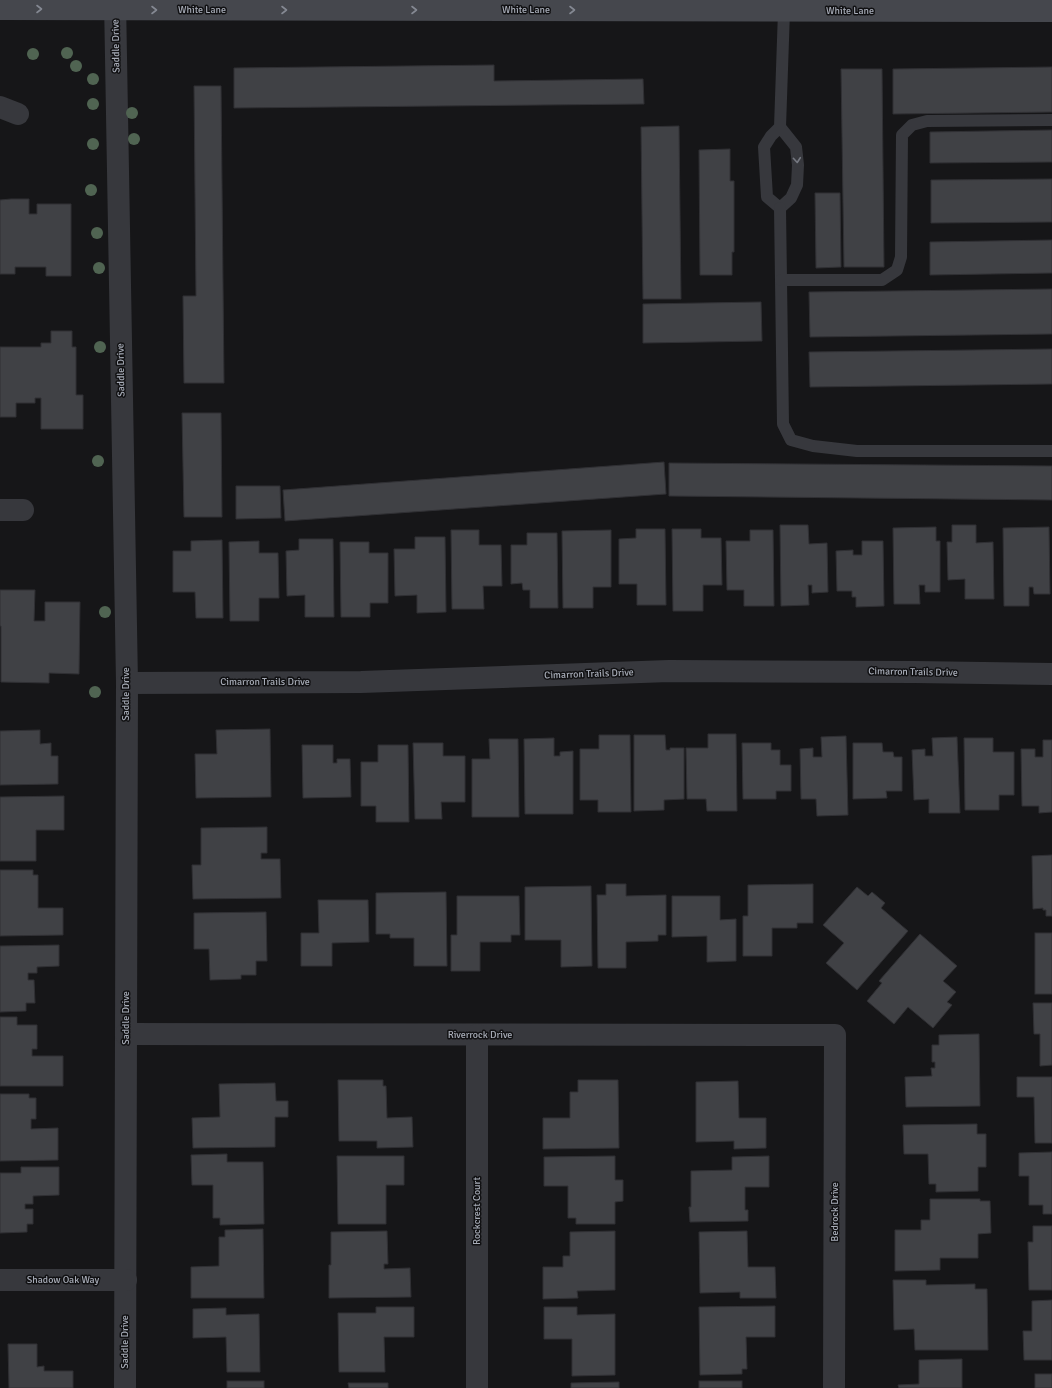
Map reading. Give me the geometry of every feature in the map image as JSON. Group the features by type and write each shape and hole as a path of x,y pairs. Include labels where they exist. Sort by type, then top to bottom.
{"main road":[{"name":"White Lane","path":"0,9 115,5 798,7 1052,11"}],"street":[{"name":"Saddle Drive","path":"115,5 127,683 125,1388"},
{"path":"0,510 23,510"},
{"name":"Cimarron Trails Drive","path":"127,683 361,682 669,671 1052,674"},
{"name":"Riverrock Drive","path":"126,1034 835,1035"},
{"name":"Rockcrest Court","path":"477,1388 478,1035"},
{"name":"Bedrock Drive","path":"834,1388 835,1035"},
{"name":"Shadow Oak Way","path":"0,1280 126,1280"}],"lane":[{"path":"780,208 767,198 764,147 770,136 780,127 798,7"},
{"path":"781,280 882,280 897,270 901,257 902,135 912,125 927,121 1052,120"},
{"path":"780,127 796,147 798,165 797,185 791,198 780,208 783,424 791,440 813,446 857,451 1052,451"}],"building":[{"path":"494,65 494,81 643,79 644,104 234,108 234,68"},
{"path":"1052,67 1052,112 893,114 893,69"},
{"path":"841,69 882,69 884,267 844,267"},
{"path":"194,86 221,86 224,383 184,383 183,296 196,296"},
{"path":"679,126 681,299 643,299 641,127"},
{"path":"1052,130 1052,162 930,163 930,132"},
{"path":"730,149 730,181 734,181 734,252 732,252 732,275 700,275 699,150"},
{"path":"1052,179 1052,222 931,223 931,180"},
{"path":"815,193 840,193 841,267 816,268"},
{"path":"29,199 29,214 37,214 37,204 71,204 71,276 46,276 46,267 15,267 15,274 0,274 0,200"},
{"path":"1052,240 1052,273 930,275 930,242"},
{"path":"1052,289 1052,334 810,337 809,292"},
{"path":"761,302 762,341 643,343 643,304"},
{"path":"51,331 72,331 72,347 76,347 76,395 83,395 83,429 41,429 41,398 35,398 35,403 16,403 16,417 0,417 0,347 41,347 41,343 51,343"},
{"path":"1052,349 1052,384 810,387 809,352"},
{"path":"182,413 221,413 222,517 184,517"},
{"path":"664,462 666,494 285,521 283,490"},
{"path":"669,463 1052,466 1052,500 669,496"},
{"path":"236,486 280,486 281,518 236,519"},
{"path":"780,525 808,525 809,544 827,543 828,592 812,593 812,585 808,585 809,605 781,606"},
{"path":"952,525 976,525 976,543 993,542 994,599 965,599 965,579 948,580 947,542 952,542"},
{"path":"936,527 936,541 940,541 940,592 925,592 925,585 919,585 920,604 894,604 893,528"},
{"path":"1049,527 1050,594 1034,594 1033,587 1029,587 1029,606 1004,606 1003,528"},
{"path":"636,529 665,529 666,605 637,605 637,584 619,584 619,539 636,538"},
{"path":"672,529 701,529 701,538 721,538 722,585 703,585 703,611 673,611"},
{"path":"451,530 479,530 479,545 501,545 502,586 483,586 484,609 452,609"},
{"path":"611,530 611,587 593,587 593,608 563,608 562,531"},
{"path":"750,530 773,530 774,606 744,606 744,590 727,590 726,541 750,541"},
{"path":"527,533 557,533 558,608 530,608 530,590 523,590 522,583 511,584 511,545 527,545"},
{"path":"415,537 445,537 446,612 417,613 417,595 395,596 394,549 415,549"},
{"path":"299,539 333,539 334,617 305,617 305,595 287,596 286,551 299,550"},
{"path":"222,540 223,618 196,618 195,592 173,592 173,551 191,551 191,541"},
{"path":"259,541 259,553 278,553 279,598 259,598 259,621 230,621 229,542"},
{"path":"862,541 883,541 884,606 856,607 856,597 852,597 852,591 837,591 836,551 853,550 853,555 862,555"},
{"path":"340,542 369,542 369,553 388,553 388,603 370,603 370,617 341,617"},
{"path":"0,590 35,590 34,621 45,621 45,602 80,602 79,674 49,673 49,683 1,682"},
{"path":"270,729 271,797 196,798 195,754 217,754 216,730"},
{"path":"40,730 40,744 51,743 51,756 58,756 58,784 0,785 0,731"},
{"path":"708,734 736,734 737,811 707,811 706,799 687,799 686,748 708,748"},
{"path":"599,735 630,735 631,812 598,812 598,800 580,800 580,749 599,749"},
{"path":"634,735 665,735 666,750 670,750 670,748 684,748 684,799 664,800 664,810 634,811"},
{"path":"846,736 848,815 817,816 816,799 801,799 800,749 813,748 813,757 822,757 821,737"},
{"path":"957,737 960,813 929,813 929,799 914,800 912,750 925,749 925,756 933,756 932,738"},
{"path":"554,738 554,756 560,756 560,752 573,751 573,814 525,814 524,739"},
{"path":"964,738 993,738 993,752 1014,752 1014,795 999,795 999,810 965,810"},
{"path":"489,739 518,739 519,817 472,817 472,759 490,759"},
{"path":"1043,740 1052,740 1052,812 1039,813 1039,806 1022,806 1021,749 1035,749 1035,757 1043,757"},
{"path":"413,743 443,743 443,756 465,756 465,802 441,802 442,819 415,819"},
{"path":"742,743 771,743 771,750 780,750 780,765 791,765 791,791 776,791 776,799 743,799"},
{"path":"853,743 882,743 883,752 893,752 894,757 902,757 902,791 886,791 887,798 853,799"},
{"path":"302,745 333,745 333,763 337,763 337,759 350,759 351,797 303,798"},
{"path":"378,745 408,745 409,822 376,822 376,806 361,806 361,762 378,762"},
{"path":"64,796 64,830 36,830 36,861 0,861 0,797"},
{"path":"267,827 267,853 261,853 261,859 280,859 281,898 193,899 192,865 201,865 201,828"},
{"path":"1052,855 1052,916 1046,916 1046,910 1043,910 1043,908 1033,909 1032,856"},
{"path":"0,870 33,870 33,875 38,875 38,908 63,908 63,935 0,936"},
{"path":"606,884 626,884 626,896 666,895 666,935 658,935 658,941 626,942 626,968 598,968 597,895 606,895"},
{"path":"813,884 813,923 797,923 797,928 772,928 772,956 743,956 743,916 748,916 748,885"},
{"path":"591,886 592,966 561,967 561,940 525,940 525,887"},
{"path":"857,887 868,896 872,892 885,903 881,908 908,931 857,990 826,963 844,943 823,925"},
{"path":"446,892 447,966 414,966 414,938 390,938 390,934 376,934 376,893"},
{"path":"457,896 519,896 520,935 511,935 511,942 480,942 480,971 451,971 451,935 457,935"},
{"path":"672,896 720,896 720,920 736,919 736,961 707,962 707,936 672,937"},
{"path":"318,900 368,900 369,942 332,943 332,966 301,966 301,933 319,933"},
{"path":"266,912 267,961 256,961 256,975 241,975 241,979 210,980 209,949 194,949 194,913"},
{"path":"1035,933 1052,933 1052,994 1035,994"},
{"path":"920,934 957,966 943,981 956,992 947,1002 952,1005 933,1028 908,1007 894,1024 867,1001 882,983 879,981"},
{"path":"59,945 59,966 37,967 37,973 28,973 28,980 34,980 35,1003 26,1003 26,1011 0,1012 0,946"},
{"path":"1033,1003 1052,1003 1052,1065 1040,1066 1040,1034 1034,1034"},
{"path":"0,1017 17,1017 17,1025 37,1025 37,1049 32,1049 32,1056 63,1056 63,1086 0,1086"},
{"path":"979,1034 980,1106 906,1107 905,1077 932,1076 931,1068 935,1068 935,1062 932,1062 932,1045 939,1045 939,1035"},
{"path":"1017,1077 1052,1077 1052,1143 1035,1143 1034,1097 1017,1097"},
{"path":"338,1080 383,1080 383,1086 386,1086 387,1118 412,1117 413,1147 377,1148 377,1141 339,1141"},
{"path":"578,1080 618,1080 619,1148 543,1149 543,1118 570,1118 570,1092 578,1092"},
{"path":"738,1081 739,1118 766,1118 766,1148 734,1149 734,1141 696,1142 696,1082"},
{"path":"275,1083 276,1101 288,1101 288,1117 275,1117 275,1147 193,1148 192,1118 220,1117 219,1084"},
{"path":"0,1094 29,1094 29,1098 36,1098 36,1119 31,1119 31,1129 58,1128 58,1160 0,1161"},
{"path":"977,1124 977,1134 986,1134 986,1167 978,1167 978,1191 936,1192 936,1184 929,1184 928,1154 904,1154 903,1125"},
{"path":"1052,1152 1052,1214 1043,1214 1043,1205 1029,1205 1029,1176 1019,1176 1019,1153"},
{"path":"227,1154 227,1162 263,1162 264,1224 220,1225 220,1218 213,1218 213,1185 192,1185 191,1155"},
{"path":"337,1156 404,1156 404,1185 386,1185 386,1224 338,1224"},
{"path":"615,1156 615,1180 623,1180 623,1201 615,1202 615,1224 576,1224 576,1218 568,1218 568,1186 544,1186 544,1157"},
{"path":"769,1156 769,1187 745,1187 745,1210 748,1210 748,1221 690,1222 689,1207 691,1207 691,1171 732,1170 732,1157"},
{"path":"21,1167 59,1167 59,1195 33,1196 33,1204 25,1204 25,1209 33,1209 33,1224 27,1224 27,1232 0,1233 0,1173 21,1173"},
{"path":"930,1199 980,1199 980,1201 990,1201 991,1233 978,1234 978,1258 940,1258 940,1270 895,1271 895,1230 921,1230 921,1220 930,1220"},
{"path":"1033,1226 1052,1226 1052,1290 1029,1290 1028,1242 1033,1242"},
{"path":"263,1229 264,1298 191,1298 191,1267 219,1266 219,1237 225,1237 225,1230"},
{"path":"387,1231 388,1264 384,1264 384,1269 410,1268 411,1297 329,1298 331,1232"},
{"path":"615,1231 615,1290 577,1291 578,1298 543,1299 543,1267 563,1267 563,1256 570,1256 570,1232"},
{"path":"747,1231 748,1267 775,1267 776,1298 740,1298 740,1292 700,1293 699,1232"},
{"path":"893,1280 926,1280 926,1285 975,1284 975,1289 987,1289 988,1350 915,1350 914,1329 894,1330"},
{"path":"1052,1300 1052,1360 1024,1360 1023,1331 1032,1331 1032,1301"},
{"path":"775,1306 775,1337 746,1337 747,1369 742,1369 742,1374 700,1375 699,1307"},
{"path":"376,1307 414,1307 414,1337 384,1337 385,1372 339,1372 338,1313 376,1313"},
{"path":"544,1307 577,1307 577,1315 615,1314 615,1375 572,1376 572,1339 544,1339"},
{"path":"226,1308 226,1315 259,1314 260,1372 227,1372 226,1337 193,1338 193,1309"},
{"path":"8,1344 37,1344 37,1367 44,1366 44,1371 73,1371 73,1388 9,1388"},
{"path":"962,1359 962,1388 899,1388 898,1385 919,1384 919,1360"},
{"path":"1035,1374 1052,1374 1052,1388 1035,1388"},
{"path":"227,1381 264,1381 264,1388 227,1388"},
{"path":"699,1381 742,1381 742,1388 699,1388"},
{"path":"619,1382 619,1388 571,1388 571,1383"},
{"path":"348,1383 388,1383 388,1388 349,1388"}]}
